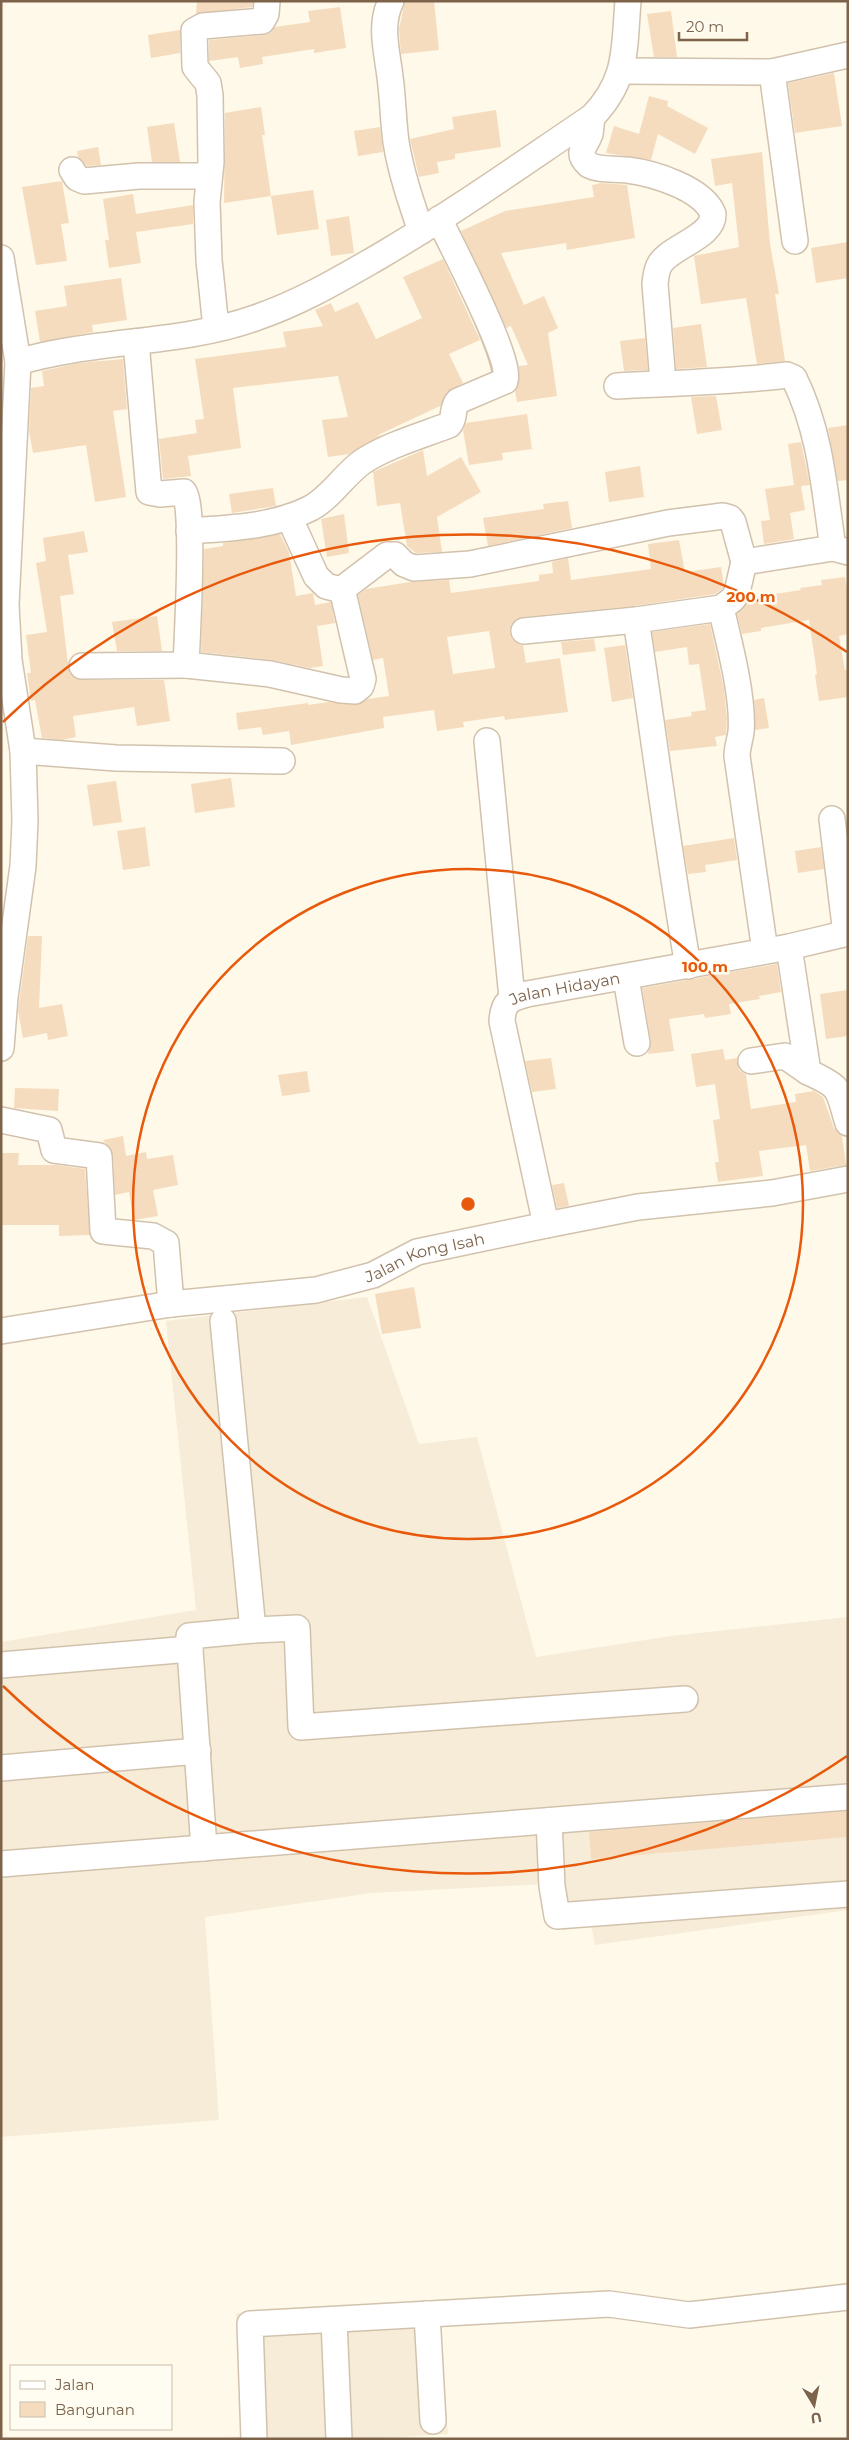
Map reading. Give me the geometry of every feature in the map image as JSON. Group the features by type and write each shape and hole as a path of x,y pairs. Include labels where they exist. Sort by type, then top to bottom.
{"street":[{"path":"216,328 209,260 208,176 211,162 210,95 208,83 195,67 194,32 196,28 203,26 262,21 266,14 267,1"},
{"path":"189,531 234,528 289,518 318,503 362,462 399,443 449,425 453,421 454,406 458,401 505,381 506,370 483,310 405,182 392,112 391,79 384,26 385,12 390,1"},
{"path":"18,362 43,354 136,342 216,328 254,319 298,302 430,225 592,117 614,91 622,71 628,1"},
{"path":"622,71 772,72 848,55"},
{"path":"772,72 787,194 795,241"},
{"path":"592,117 590,133 580,152 582,158 589,165 662,177 688,188 711,209 713,214 708,227 666,258 657,270 655,284 663,382"},
{"path":"72,170 78,178 84,181 139,176 208,176"},
{"path":"1,258 18,362 9,425 6,605 9,660 23,751 25,821 23,866 1,1048"},
{"path":"136,342 148,489 154,494 185,493 189,531 186,665"},
{"path":"617,386 663,382 705,383 787,375 794,378 812,422 818,443 840,550 744,562"},
{"path":"341,590 387,555 395,554 404,564 414,568 464,565 668,523 723,516 730,518 733,522 744,562 737,592 733,599 721,608 636,620 524,632"},
{"path":"289,518 316,576 326,586 341,590"},
{"path":"82,666 176,667 186,665 270,674 341,690 359,689 363,679 341,590"},
{"path":"721,608 734,670 739,706 741,732 737,756 777,949 808,1072"},
{"path":"636,620 659,772 666,841 688,966"},
{"path":"487,741 512,998"},
{"path":"23,751 116,758 282,761"},
{"path":"832,818 847,934"},
{"name":"Jalan Hidayan","path":"546,1225 502,1021 502,1009 512,998 626,978 847,934"},
{"path":"626,978 637,1043"},
{"path":"751,1061 785,1056 808,1072 832,1083 837,1088 848,1122"},
{"path":"1,1120 50,1130 54,1150 99,1156 103,1231 153,1236 166,1243 171,1304"},
{"name":"Jalan Kong Isah","path":"1,1331 171,1304 324,1288 373,1275 417,1252 546,1225 638,1207 772,1193 848,1179"},
{"path":"222,1321 253,1630"},
{"path":"204,1848 189,1636 297,1628 301,1727 686,1699"},
{"path":"1,1665 190,1649"},
{"path":"1,1768 198,1750"},
{"path":"1,1864 848,1797"},
{"path":"549,1821 552,1886 558,1916 848,1894"},
{"path":"254,2439 250,2324 609,2304 690,2315 848,2297"},
{"path":"427,2314 433,2421"},
{"path":"334,2320 339,2439"}],"shaded area":[{"path":"367,1297 419,1444 477,1437 536,1657 671,1636 848,1617 848,1910 595,1945 591,1924 554,1928 545,1884 372,1893 205,1917 219,2120 1,2137 1,1642 196,1610 166,1321"},
{"path":"438,2302 448,2434 369,2439 213,2439 244,2436 236,2313"}],"building":[{"path":"197,1 253,1 252,7 196,14"},
{"path":"405,1 434,1 439,50 401,54 399,29"},
{"path":"340,7 346,48 314,53 314,49 262,57 263,64 240,68 238,57 209,61 209,40 264,35 270,33 275,27 310,22 308,11"},
{"path":"671,11 677,57 654,57 647,14"},
{"path":"180,30 180,53 151,58 148,35"},
{"path":"834,73 842,126 795,133 788,83"},
{"path":"649,96 668,101 667,106 708,128 695,154 658,134 651,160 606,153 614,126 639,134"},
{"path":"261,107 265,135 262,135 271,196 224,203 225,113"},
{"path":"496,110 501,147 455,154 455,159 437,162 439,173 419,177 410,139 454,129 452,117"},
{"path":"174,123 180,162 152,162 147,127"},
{"path":"380,127 383,152 358,156 354,131"},
{"path":"98,147 101,165 87,166 78,157 77,151"},
{"path":"762,152 770,244 779,294 775,294 785,361 757,364 746,298 701,304 694,256 739,247 732,183 715,186 711,159"},
{"path":"62,181 69,223 61,224 67,261 36,265 22,187"},
{"path":"602,183 627,185 635,238 567,250 566,243 501,253 524,305 544,296 558,328 548,333 557,396 517,402 515,391 519,381 519,366 528,365 511,326 506,328 461,231 505,211 594,197 592,185"},
{"path":"313,190 319,229 277,235 271,196"},
{"path":"133,194 136,214 193,205 193,224 136,232 141,263 109,268 105,240 109,240 103,199"},
{"path":"349,216 354,253 331,256 326,220"},
{"path":"848,242 848,278 816,283 811,248"},
{"path":"443,259 480,340 449,354 463,383 447,392 440,406 376,436 382,435 349,454 328,457 322,420 348,417 338,376 233,388 241,448 188,456 191,476 163,479 159,439 197,433 195,420 204,419 195,359 286,347 283,332 323,326 315,310 331,303 335,312 358,302 376,339 422,318 403,277"},
{"path":"121,278 127,320 92,325 93,332 40,342 35,311 67,306 64,286"},
{"path":"701,324 707,367 676,369 673,328"},
{"path":"645,338 648,370 624,371 620,341"},
{"path":"123,359 127,409 113,411 126,497 95,502 86,445 33,453 29,431 31,388 44,386 42,371 79,363"},
{"path":"716,396 722,430 697,434 691,397"},
{"path":"527,414 532,449 502,453 503,460 469,465 463,430 466,423"},
{"path":"848,425 848,480 838,481 828,428"},
{"path":"801,442 810,485 801,486 805,510 790,513 794,539 764,544 761,521 770,520 765,489 794,485 788,444"},
{"path":"423,450 427,476 461,457 481,492 437,517 442,552 416,553 407,546 400,503 377,506 373,472"},
{"path":"640,466 644,497 609,502 605,472"},
{"path":"273,488 276,506 232,513 229,494"},
{"path":"568,501 572,528 488,546 483,518 544,509 543,504"},
{"path":"344,514 349,553 327,557 321,519"},
{"path":"84,531 88,552 68,555 74,594 60,596 69,673 75,678 82,680 164,680 170,721 137,726 134,707 73,716 76,737 62,740 42,738 35,700 31,701 27,673 31,673 26,635 47,632 36,563 46,561 43,538"},
{"path":"280,534 289,552 296,596 313,593 315,605 331,602 335,623 317,626 323,666 310,668 272,660 201,652 204,549 223,546 223,543"},
{"path":"679,540 685,572 721,567 724,586 715,594 634,606 523,617 516,619 511,625 510,633 513,640 523,645 526,663 560,658 568,712 505,720 504,716 463,722 464,727 437,731 434,710 383,717 384,728 291,745 289,731 263,735 261,727 238,730 236,713 308,703 308,705 329,702 354,705 368,699 389,696 383,658 373,660 358,595 366,589 410,582 449,580 451,593 539,581 539,575 553,573 552,562 568,558 571,580 651,569 648,544","holes":["489,631 495,668 453,674 447,637"]},
{"path":"845,577 848,594 848,634 839,636 845,670 848,670 848,697 819,701 809,620 761,628 761,631 742,634 737,614 750,598 801,590 800,588 822,585 821,580"},
{"path":"157,616 162,651 117,651 112,622"},
{"path":"710,624 724,689 727,719 726,735 715,737 717,746 670,751 665,720 692,716 691,712 706,710 699,664 689,665 687,647 655,652 652,632"},
{"path":"594,639 596,651 563,655 561,642"},
{"path":"625,645 633,698 612,702 604,648"},
{"path":"764,698 769,728 755,730 754,700"},
{"path":"231,778 235,807 195,813 191,784"},
{"path":"116,781 122,822 93,826 87,785"},
{"path":"145,827 150,866 123,870 117,831"},
{"path":"734,838 737,860 705,865 706,872 688,874 683,846"},
{"path":"821,847 824,869 798,873 795,851"},
{"path":"28,936 42,936 39,1008 62,1004 68,1036 48,1040 47,1033 23,1038 18,1011"},
{"path":"777,964 781,992 759,996 760,999 729,1004 731,1014 705,1018 704,1014 669,1019 674,1051 648,1054 651,1041 642,988"},
{"path":"848,990 848,1036 826,1039 820,994"},
{"path":"723,1049 725,1060 737,1058 739,1070 746,1075 751,1109 796,1102 795,1094 814,1091 823,1097 834,1128 842,1136 846,1165 810,1171 806,1145 759,1151 763,1176 718,1182 715,1162 719,1162 713,1120 720,1119 715,1084 696,1087 691,1054"},
{"path":"551,1058 556,1089 532,1092 525,1061"},
{"path":"307,1071 310,1092 282,1096 278,1075"},
{"path":"15,1088 59,1089 58,1111 14,1108"},
{"path":"123,1136 126,1156 146,1152 147,1159 173,1155 178,1185 153,1190 158,1216 134,1220 129,1192 115,1195 113,1155 111,1149 103,1140"},
{"path":"1,1153 19,1153 18,1165 56,1165 85,1169 90,1235 59,1236 59,1225 1,1225"},
{"path":"564,1183 569,1206 557,1208 552,1185"},
{"path":"414,1287 421,1328 382,1334 375,1294"},
{"path":"848,1811 848,1837 591,1859 589,1832"}]}
